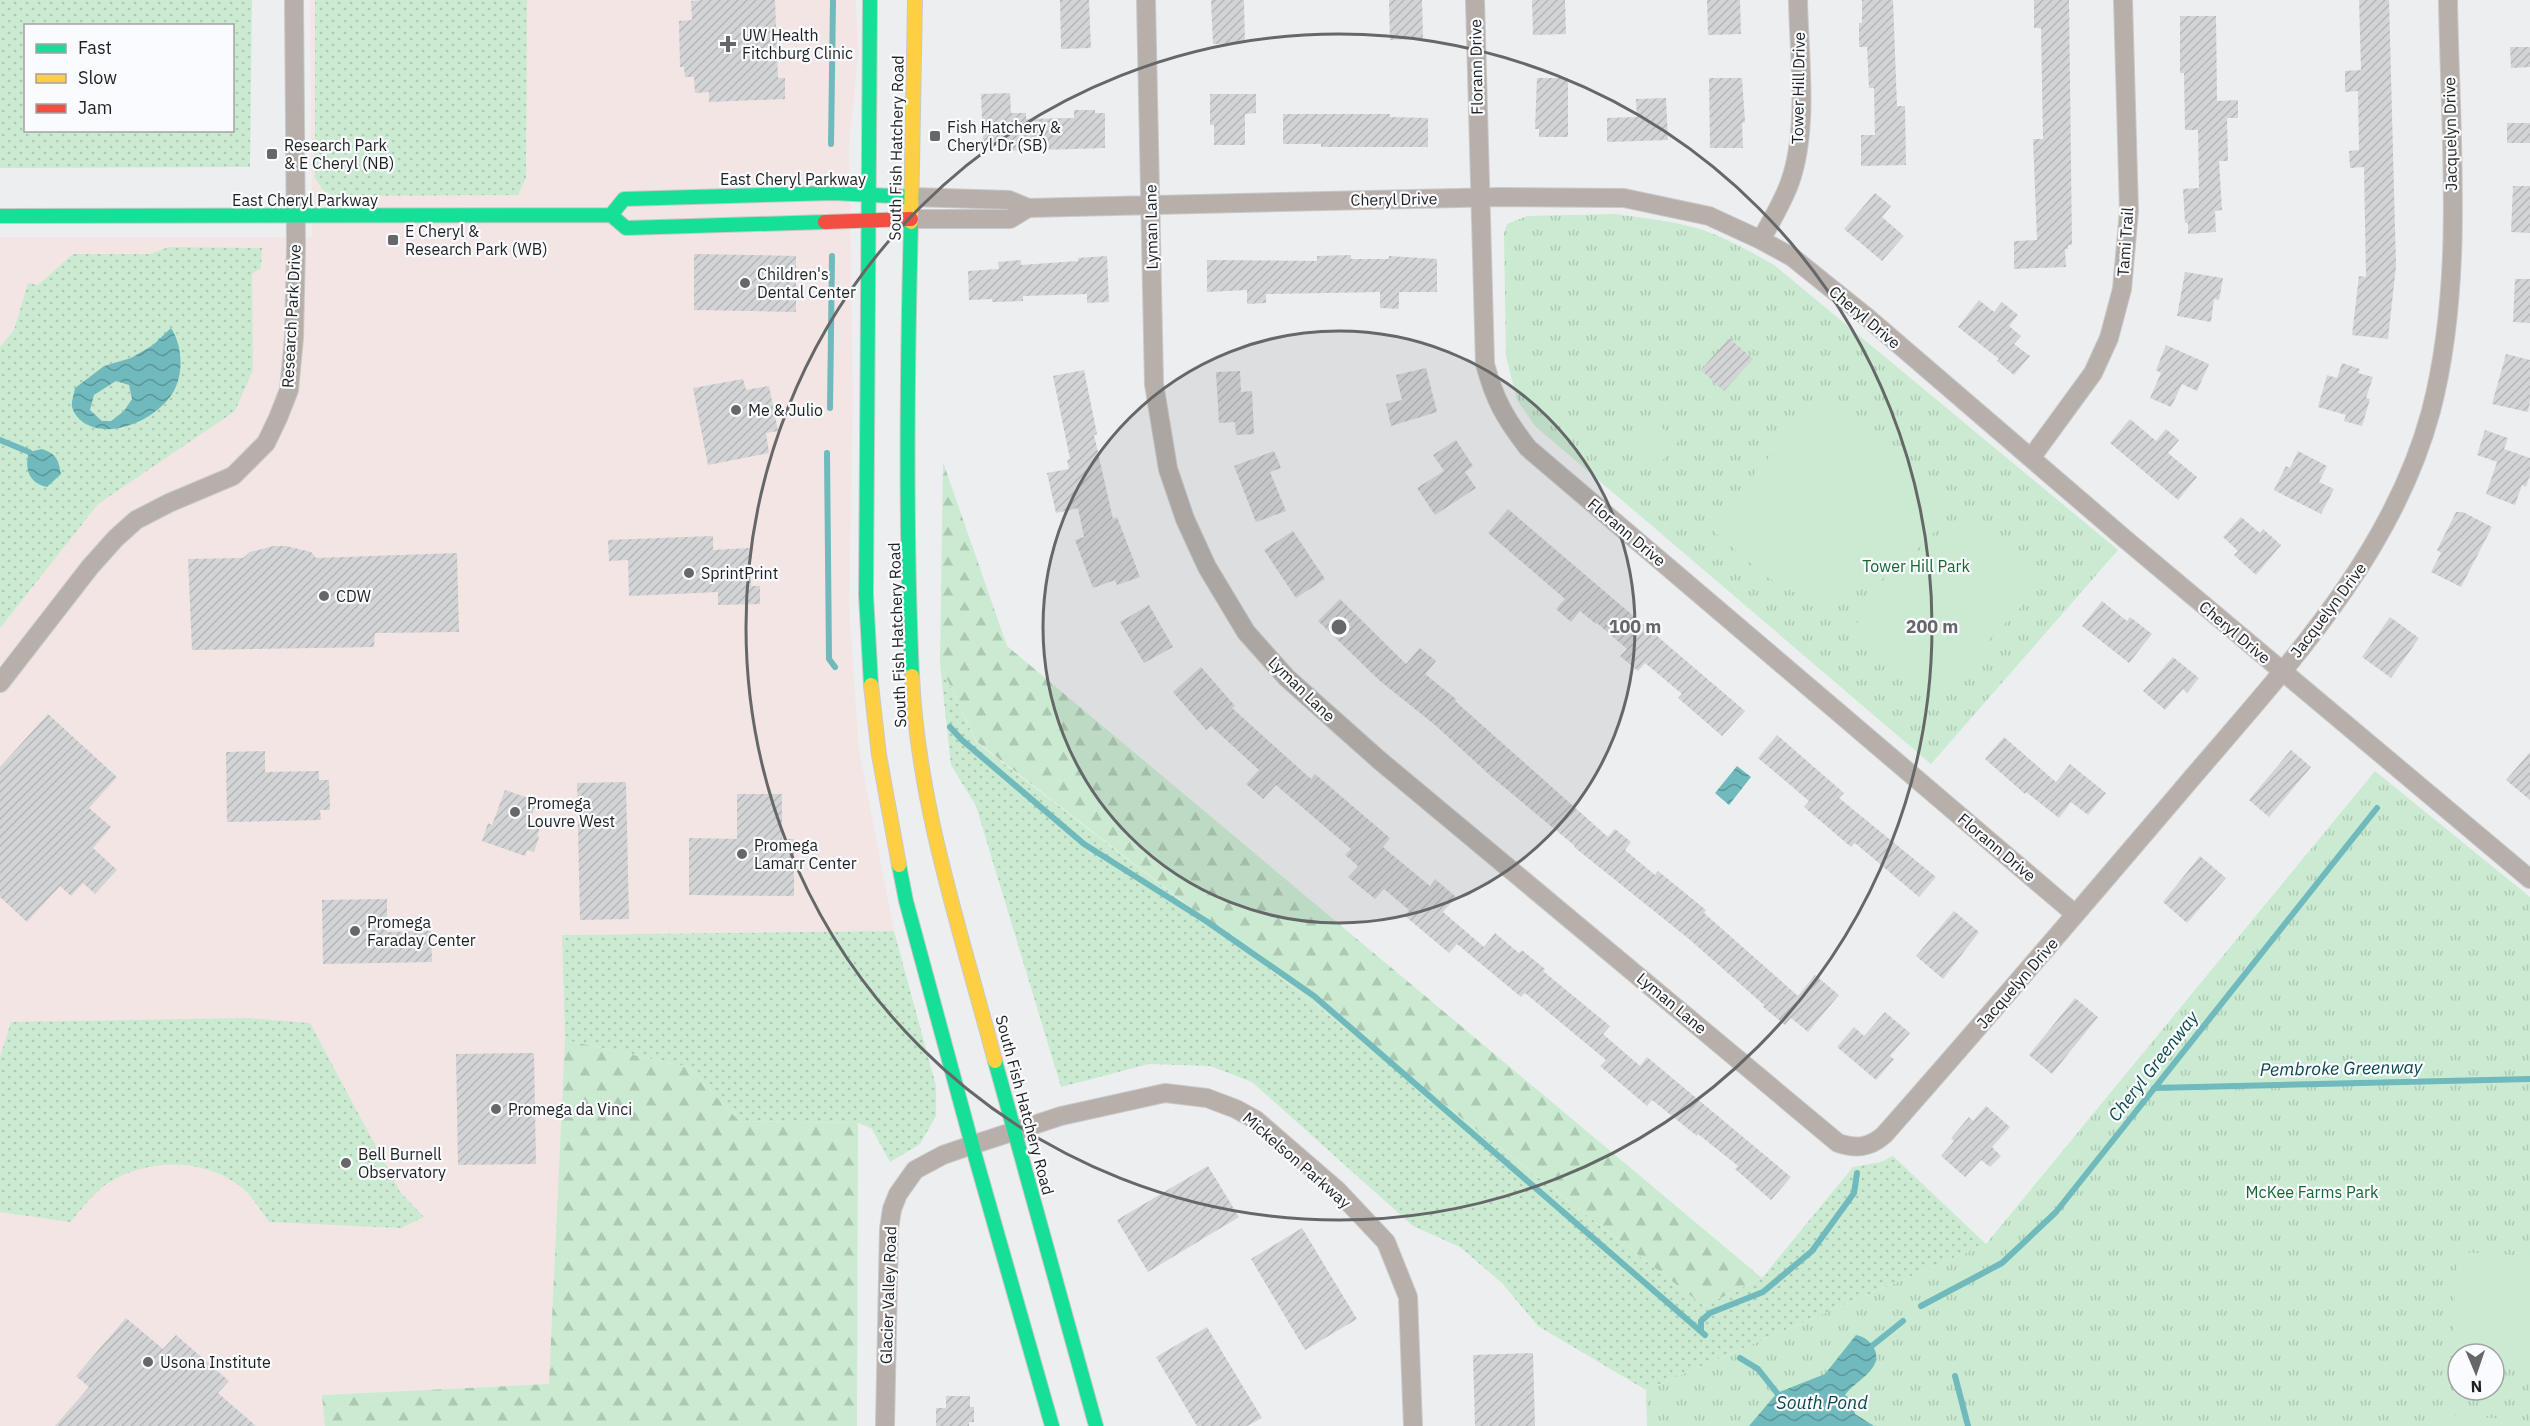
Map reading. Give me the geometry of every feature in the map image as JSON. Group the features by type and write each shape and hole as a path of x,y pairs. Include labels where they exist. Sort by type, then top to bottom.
{"main road":[{"name":"South Fish Hatchery Road","path":"870,0 866,595 874,706 892,833 906,902 1052,1426"},
{"name":"South Fish Hatchery Road","path":"915,0 908,340 909,614 913,703 930,815 1014,1132 1096,1426"},
{"name":"East Cheryl Parkway","path":"610,215 624,199 833,193 912,197"},
{"name":"East Cheryl Parkway","path":"0,216 610,215 626,228 911,219"}],"street":[{"name":"Research Park Drive","path":"0,683 90,567 116,538 144,516 233,476 266,443 289,390 294,338 296,217 294,0"},
{"name":"Lyman Lane","path":"1146,0 1154,384 1168,469 1185,519 1207,567 1246,632 1287,678 1378,759 1829,1136 1838,1143 1850,1147 1865,1147"},
{"name":"Florann Drive","path":"1475,0 1485,364 1494,396 1508,422 1528,448 2076,914"},
{"name":"Tower Hill Drive","path":"1761,240 1790,182 1799,142 1798,0"},
{"name":"Tami Trail","path":"2031,458 2093,373 2109,338 2122,289 2129,212 2123,0"},
{"name":"Jacquelyn Drive","path":"1865,1147 1884,1135 2076,914 2282,671 2369,555 2410,473 2431,412 2448,324 2452,232 2448,0"},
{"name":"Cheryl Drive","path":"912,197 1009,200 1028,208 1480,198 1624,198 1709,216 1792,257 1860,311 2530,879"},
{"name":"Cheryl Drive","path":"911,219 1010,219 1028,208"},
{"name":"Mickelson Parkway","path":"1014,1132 1061,1116 1165,1093 1207,1098 1236,1109 1256,1120 1337,1190 1386,1242 1408,1297 1413,1426"},
{"name":"Glacier Valley Road","path":"885,1426 888,1252 892,1209 905,1181 915,1170 943,1155 1014,1132"}],"shaded area":[{"path":"310,0 856,0 858,57 849,145 853,399 849,607 859,750 894,931 562,935 565,1040 550,1384 322,1395 325,1426 0,1426 0,237 312,237"}],"green space":[{"path":"0,0 252,0 250,167 0,168"},
{"path":"315,0 527,0 526,178 518,195 334,196 324,191 315,178"},
{"name":"Tower Hill Park","path":"1615,214 1670,222 1703,230 1774,265 2118,550 1931,764 1535,426 1517,400 1506,356 1504,233 1507,224 1527,216"},
{"path":"169,247 262,248 261,268 252,274 253,370 235,411 98,504 0,628 0,347 14,330 28,283 38,285 73,254 150,254","holes":["153,345 123,429 80,420 75,388 104,366 131,358"]},
{"path":"116,381 129,384 132,399 124,411 111,421 102,421 90,410 94,395"},
{"path":"1829,407 1960,499 1932,535 1900,566 1874,585 1838,597 1794,592 1765,576 1709,527 1810,410"},
{"path":"1655,422 1678,442 1656,468 1633,449"},
{"path":"943,462 1007,646 1762,1278 1704,1306 976,741 940,664"},
{"path":"1965,510 2042,585 1929,702 1852,628"},
{"path":"940,664 976,742 1704,1306 1762,1278 1853,1167 1881,1162 1893,1156 1986,1244 1646,1390 1538,1326 1502,1283 1460,1247 1413,1226 1252,1082 1210,1066 1149,1064 1061,1087 976,806 951,765"},
{"name":"McKee Farms Park","path":"2375,771 2530,897 2530,1426 1647,1426 1646,1390 1986,1244"},
{"path":"894,931 936,1086 936,1116 920,1144 890,1162 872,1129 859,1123 739,1121 688,1067 565,1040 562,935"},
{"path":"247,1018 310,1023 400,1192 424,1217 401,1228 269,1222 248,1193 240,1186 208,1170 173,1164 137,1170 105,1185 70,1222 0,1212 0,1057 11,1022"},
{"path":"565,1040 688,1067 739,1121 858,1123 857,1426 325,1426 322,1395 549,1384"},
{"path":"2457,1252 2530,1256 2530,1363 2506,1362 2506,1342 2453,1342"},
{"path":"2427,1413 2530,1421 2530,1426 2426,1426"}],"water":[{"path":"171,328 180,352 179,379 165,403 145,418 121,428 97,428 79,419 72,407 75,388 104,366 131,358 153,345","holes":["116,381 129,385 132,399 124,411 111,421 102,421 90,410 94,395"]},
{"path":"42,449 56,458 61,474 47,487 32,479 27,464 29,452"},
{"path":"1737,766 1751,777 1729,805 1715,793"},
{"name":"South Pond","path":"1856,1335 1866,1339 1873,1346 1876,1362 1845,1395 1852,1400 1855,1414 1874,1426 1749,1426 1777,1393 1825,1374"}],"building":[{"name":"UW Health Fitchburg Clinic","path":"775,0 778,78 785,78 785,99 709,102 709,92 695,93 694,77 685,77 684,67 680,67 679,21 692,20 691,1"},
{"path":"1060,0 1089,0 1091,48 1061,49"},
{"path":"1211,0 1244,0 1245,43 1213,44"},
{"path":"1389,0 1422,0 1423,38 1390,40"},
{"path":"1532,0 1565,0 1566,34 1533,35"},
{"path":"1707,0 1740,0 1741,34 1708,35"},
{"path":"1862,0 1893,0 1897,106 1905,106 1906,165 1861,166 1861,135 1875,135 1874,88 1869,88 1867,47 1859,47"},
{"path":"2034,0 2069,0 2072,245 2068,245 2068,249 2065,249 2066,267 2014,269 2014,241 2037,240 2033,139 2043,139 2041,28 2034,28"},
{"path":"2359,0 2389,0 2396,266 2388,339 2352,335 2359,276 2366,277 2364,167 2350,168 2349,151 2359,150 2358,91 2345,92 2345,71 2361,70"},
{"path":"2180,16 2216,16 2217,101 2238,100 2238,118 2227,118 2228,161 2219,161 2222,210 2215,211 2216,232 2188,234 2188,223 2185,223 2183,189 2199,188 2198,130 2185,130 2184,73 2180,73"},
{"path":"2510,47 2530,47 2530,67 2511,68"},
{"path":"1537,78 1568,78 1568,137 1539,137 1539,129 1535,129"},
{"path":"1709,78 1742,78 1745,122 1742,123 1743,148 1710,148"},
{"path":"1010,93 1011,113 1026,113 1026,119 1074,118 1074,110 1095,110 1095,113 1105,113 1105,148 1004,151 1004,147 998,147 998,143 983,143 981,94"},
{"path":"1210,94 1256,94 1256,113 1245,114 1245,145 1214,145 1214,125 1210,125"},
{"path":"1666,98 1668,140 1607,142 1607,118 1637,117 1636,99"},
{"path":"1283,114 1390,114 1390,117 1428,118 1428,147 1321,147 1321,144 1283,144"},
{"path":"2507,123 2530,123 2530,143 2507,143"},
{"path":"2513,186 2530,186 2530,233 2511,232"},
{"path":"1875,193 1891,206 1882,217 1904,236 1882,261 1844,229"},
{"name":"Children's Dental Center","path":"694,254 796,256 796,312 694,310"},
{"path":"1351,255 1351,259 1389,259 1389,256 1437,259 1437,292 1399,292 1399,309 1380,308 1380,292 1266,294 1266,303 1247,304 1247,290 1207,292 1207,260 1317,261 1317,256"},
{"path":"1107,256 1109,302 1087,303 1087,294 1023,296 1023,301 969,300 968,271 999,269 998,262 1021,260 1021,265 1078,261 1078,258"},
{"path":"2185,272 2223,278 2219,300 2214,299 2211,322 2177,316"},
{"path":"2515,279 2530,279 2530,323 2513,322"},
{"path":"1979,300 1994,312 2002,302 2018,315 2009,326 2021,336 2014,344 2030,356 2014,375 1997,361 1999,359 1958,327"},
{"path":"1729,338 1753,359 1724,391 1701,370"},
{"path":"2166,345 2209,364 2197,391 2182,384 2171,407 2150,398 2161,373 2156,370"},
{"path":"2506,354 2530,360 2528,412 2492,404"},
{"path":"2342,363 2360,369 2358,373 2373,377 2366,398 2370,399 2362,426 2344,421 2346,415 2318,407 2327,375 2337,378"},
{"path":"1426,368 1437,412 1391,426 1386,404 1402,400 1396,375"},
{"path":"1084,370 1097,434 1094,435 1113,519 1117,517 1140,577 1117,585 1115,580 1093,588 1075,540 1084,537 1078,508 1056,513 1047,473 1069,469 1067,460 1070,459 1053,376"},
{"path":"1240,371 1241,392 1252,391 1254,434 1236,435 1235,422 1219,423 1216,372"},
{"name":"Me & Julio","path":"743,379 746,390 769,386 778,431 766,433 769,453 708,465 693,388"},
{"path":"2130,419 2156,441 2166,429 2179,440 2168,453 2197,477 2178,500 2110,443"},
{"path":"2485,430 2508,438 2504,449 2530,458 2530,475 2526,487 2522,485 2515,505 2486,494 2497,462 2477,455"},
{"path":"1456,440 1473,466 1465,472 1476,488 1435,515 1417,488 1444,471 1433,455"},
{"path":"1274,451 1281,468 1270,472 1286,511 1256,522 1234,466"},
{"path":"2298,451 2327,466 2319,482 2334,489 2321,514 2274,490 2286,466 2290,468"},
{"path":"1508,509 1745,711 1722,736 1678,698 1682,694 1645,663 1638,671 1620,656 1627,649 1597,623 1580,611 1571,622 1556,609 1565,599 1488,533"},
{"path":"2456,512 2463,512 2492,527 2461,587 2431,572 2441,553 2437,550"},
{"path":"2241,517 2260,533 2263,529 2281,545 2256,575 2234,555 2238,551 2223,537"},
{"path":"1293,531 1325,579 1296,598 1264,550"},
{"name":"SprintPrint","path":"713,536 713,550 750,548 751,586 760,586 760,604 718,605 718,592 629,596 628,560 609,561 608,540"},
{"name":"CDW","path":"274,546 286,546 311,552 316,558 457,553 459,632 375,633 374,647 192,650 188,559 243,558 250,552"},
{"path":"1340,599 1406,664 1420,648 1436,661 1425,674 1456,699 1455,701 1608,837 1615,829 1631,842 1625,850 1655,875 1658,871 1706,910 1704,913 1798,996 1815,975 1839,995 1808,1032 1791,1018 1785,1025 1763,1007 1764,1005 1689,939 1574,847 1435,725 1380,681 1318,621"},
{"path":"2102,601 2127,621 2130,617 2152,634 2129,663 2082,626"},
{"path":"1149,605 1173,647 1144,663 1120,622"},
{"path":"2390,617 2419,638 2391,678 2362,657"},
{"path":"2173,657 2199,678 2187,693 2183,689 2165,710 2143,691"},
{"path":"1201,667 1235,706 1232,708 1311,779 1315,774 1390,838 1383,847 1430,886 1435,879 1456,897 1443,912 1484,947 1495,933 1519,953 1522,950 1545,969 1543,971 1610,1026 1603,1034 1640,1066 1647,1057 1791,1177 1771,1200 1735,1169 1738,1166 1698,1134 1697,1136 1652,1100 1647,1106 1600,1066 1606,1060 1525,993 1521,997 1457,944 1449,953 1405,916 1409,910 1384,889 1375,899 1348,877 1358,866 1345,855 1351,849 1276,785 1263,799 1246,784 1259,770 1211,726 1206,730 1173,692"},
{"path":"48,714 117,777 89,808 111,827 93,848 117,870 95,894 83,883 71,896 60,886 27,922 0,897 0,767"},
{"path":"1777,735 1844,793 1839,798 1936,877 1919,897 1855,843 1851,847 1804,807 1809,801 1758,758"},
{"path":"2004,737 2056,782 2070,764 2106,793 2088,815 2071,802 2059,818 2026,792 2025,794 1985,759"},
{"path":"2291,750 2311,767 2269,817 2249,800"},
{"path":"265,751 265,772 319,771 319,780 329,780 330,810 320,810 321,820 227,822 226,752"},
{"path":"2530,752 2530,800 2506,780"},
{"path":"626,782 629,919 580,920 577,783"},
{"name":"Promega Louvre West","path":"505,790 537,801 529,824 540,828 537,836 539,837 534,852 527,850 525,856 482,841 488,823 492,825"},
{"name":"Promega Lamarr Center","path":"737,794 782,794 782,839 794,839 794,896 689,895 689,838 737,839"},
{"path":"2200,856 2226,878 2187,923 2163,902"},
{"name":"Promega Faraday Center","path":"387,899 387,932 431,931 432,962 323,964 322,900"},
{"path":"1954,911 1979,932 1943,979 1916,956"},
{"path":"2075,998 2098,1017 2052,1074 2029,1055"},
{"path":"1885,1012 1910,1033 1890,1056 1894,1059 1876,1080 1837,1047 1854,1027 1864,1036"},
{"name":"Promega da Vinci","path":"534,1053 536,1164 458,1165 456,1054"},
{"path":"1986,1106 2010,1127 1992,1147 2001,1156 1990,1167 1981,1160 1965,1177 1941,1156 1954,1141 1951,1138 1969,1117 1973,1121"},
{"path":"1208,1166 1239,1217 1148,1272 1117,1220"},
{"path":"1302,1228 1357,1319 1305,1350 1251,1259"},
{"name":"Usona Institute","path":"126,1318 163,1349 176,1335 229,1381 218,1393 256,1426 55,1426 89,1387 76,1376"},
{"path":"1207,1327 1262,1418 1247,1426 1197,1426 1156,1357"},
{"path":"1533,1353 1535,1426 1475,1426 1473,1355"},
{"path":"946,1396 970,1396 970,1407 974,1407 974,1422 969,1422 969,1426 936,1426 936,1408 946,1408"}],"waterway":[{"path":"831,144 833,0"},
{"path":"830,408 832,256"},
{"path":"0,440 29,452"},
{"path":"827,453 829,659 835,667"},
{"path":"950,727 962,740 1084,844 1206,921 1314,996 1705,1335"},
{"name":"Cheryl Greenway","path":"1921,1306 2002,1263 2056,1212 2377,808"},
{"name":"Pembroke Greenway","path":"2154,1088 2530,1079"},
{"path":"1701,1331 1701,1321 1710,1313 1763,1292 1812,1251 1854,1193 1857,1173"},
{"path":"1873,1345 1903,1321"},
{"path":"1740,1358 1758,1369 1777,1393"},
{"path":"1955,1376 1968,1426"}],"traffic: fast":[{"path":"870,0 866,595 871,685"},
{"path":"611,215 624,199 833,193 912,197"},
{"path":"0,216 611,215 626,228 825,222"},
{"path":"911,222 907,449 912,676"},
{"path":"899,865 906,901 972,1145 1052,1426"},
{"path":"995,1061 1096,1426"}],"traffic: slow":[{"path":"911,222 915,0"},
{"path":"912,676 916,725 932,822 995,1061"},
{"path":"871,685 879,755 899,865"}],"traffic: jam":[{"path":"825,222 911,219"}],"place":[{"name":"UW Health Fitchburg Clinic","path":"728,44"},
{"name":"Fish Hatchery & Cheryl Dr (SB)","path":"935,136"},
{"name":"Research Park & E Cheryl (NB)","path":"272,154"},
{"name":"E Cheryl & Research Park (WB)","path":"393,240"},
{"name":"Children's Dental Center","path":"745,283"},
{"name":"Me & Julio","path":"736,410"},
{"name":"SprintPrint","path":"689,573"},
{"name":"CDW","path":"324,596"},
{"name":"Promega Louvre West","path":"515,812"},
{"name":"Promega Lamarr Center","path":"742,854"},
{"name":"Promega Faraday Center","path":"355,931"},
{"name":"Promega da Vinci","path":"496,1109"},
{"name":"Bell Burnell Observatory","path":"346,1163"},
{"name":"Usona Institute","path":"148,1362"}]}
